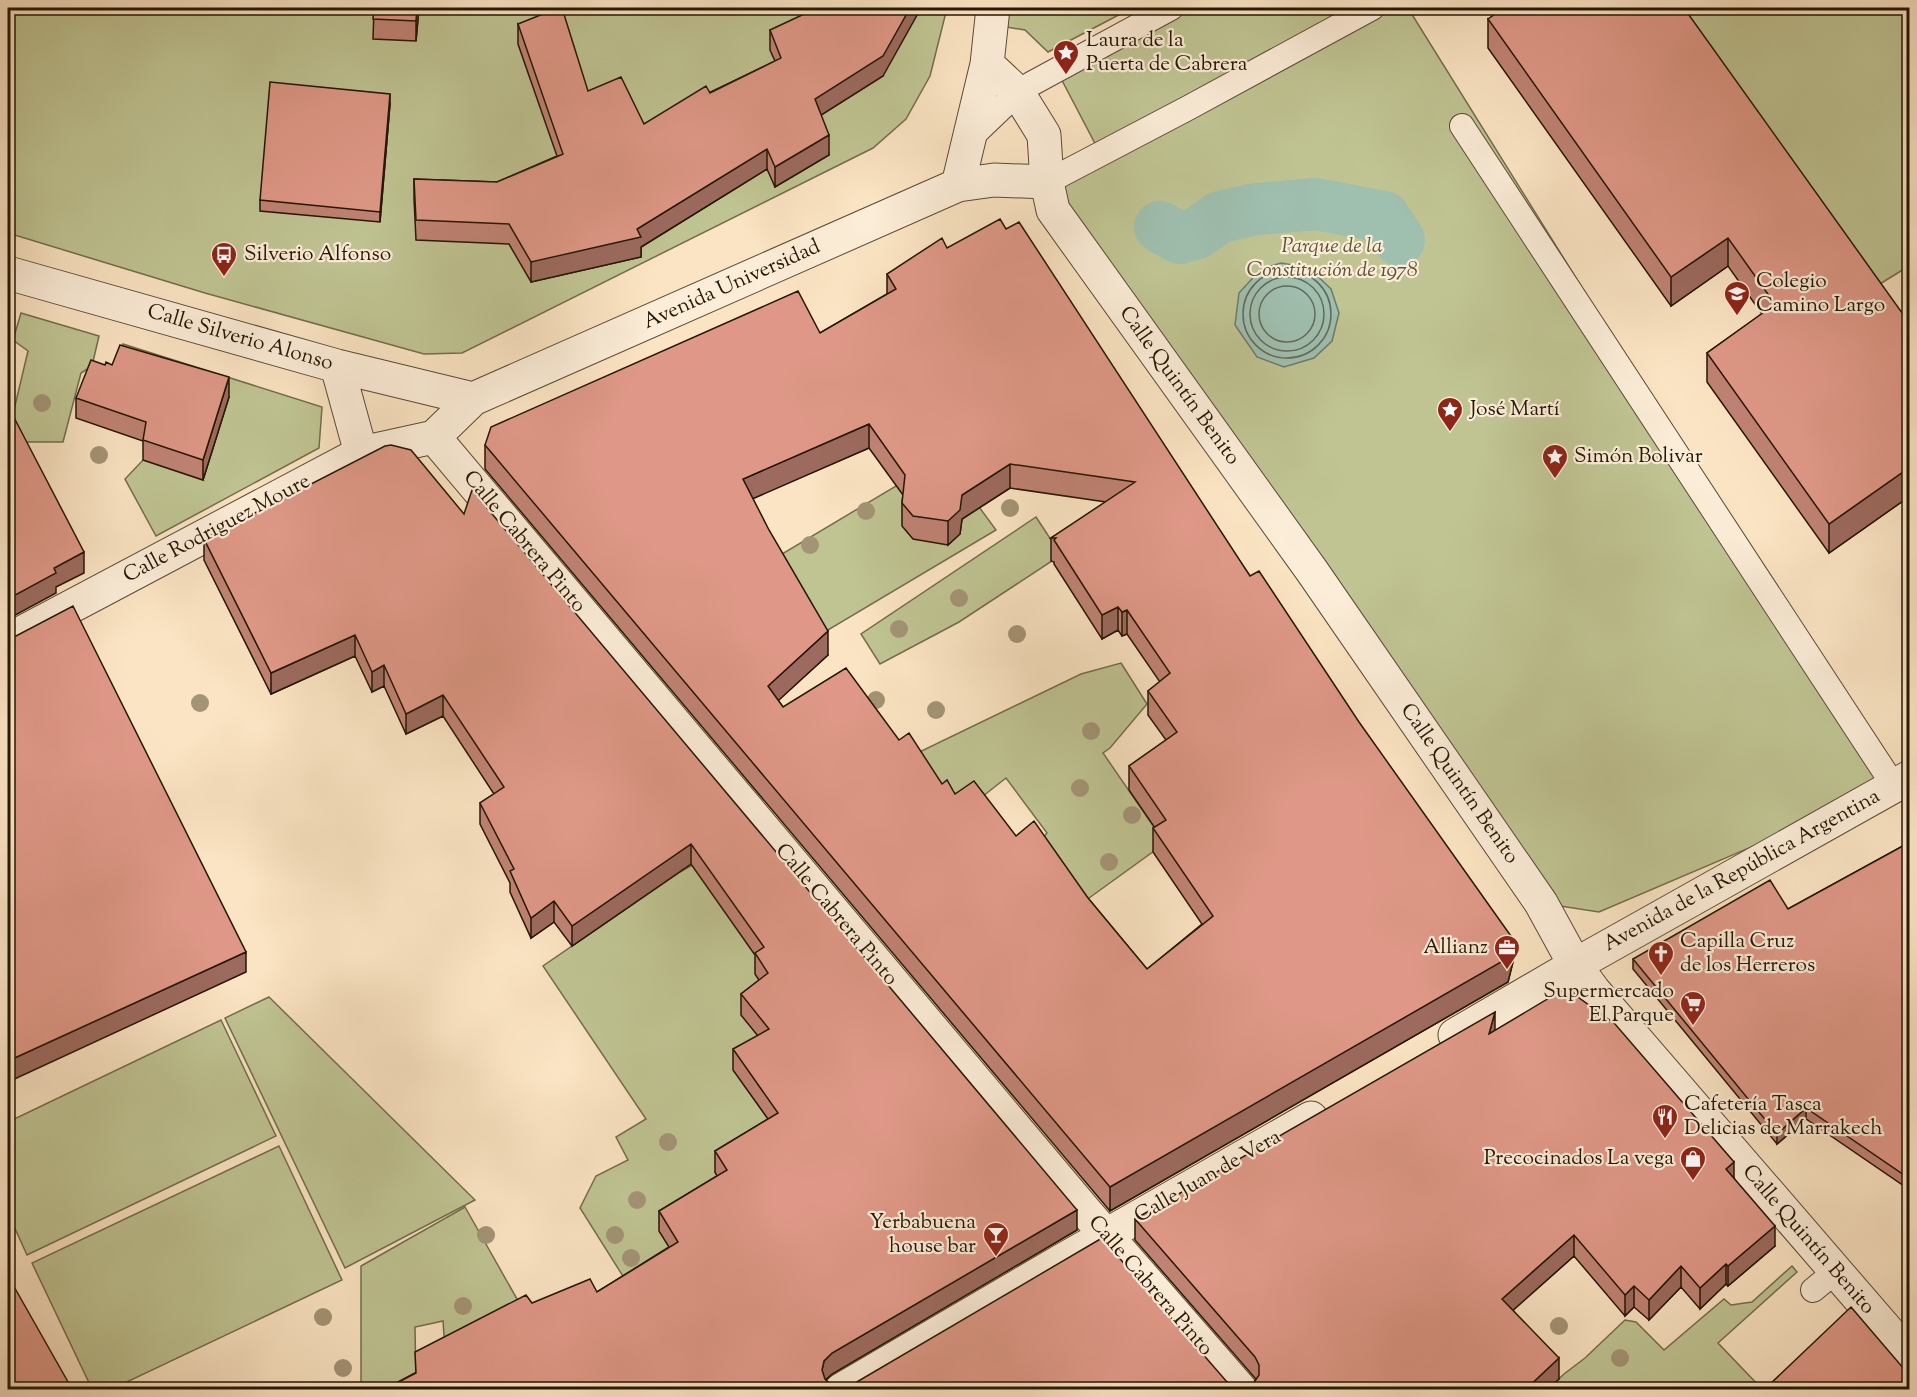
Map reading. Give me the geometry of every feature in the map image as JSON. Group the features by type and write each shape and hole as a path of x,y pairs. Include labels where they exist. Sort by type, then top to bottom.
{"street":[{"path":"958,184 987,64 993,8"},
{"path":"987,64 1018,93 1044,135 1047,182"},
{"name":"Avenida Universidad","path":"434,437 473,399 958,184 994,180 1047,182"},
{"name":"Calle Quintín Benito","path":"1047,182 1053,210 1318,580 1541,903 1575,965 1594,991 1824,1281 1910,1358"},
{"name":"Calle Silverio Alonso","path":"8,273 337,366 473,399"},
{"path":"337,366 361,453"},
{"name":"Calle Rodriguez Moure","path":"8,640 361,453 434,437"},
{"name":"Calle Cabrera Pinto","path":"434,437 1106,1236 1241,1389"},
{"name":"Avenida de la República Argentina","path":"1575,965 1902,782"},
{"path":"1433,1048 1575,965"},
{"name":"Calle Juan de Vera","path":"841,1389 1331,1106"}],"lane":[{"path":"969,140 1018,93 1031,84 1172,8"},
{"name":"Avenida Universidad","path":"1047,182 1372,8"},
{"path":"1462,126 1902,782"}],"green space":[{"path":"8,8 947,8 930,76 906,119 873,148 462,353 424,354 205,293 8,233"},
{"path":"1009,8 1132,8 1048,52 1025,30 1006,27"},
{"name":"Parque de la Constitución de 1978","path":"1165,8 1408,8 1894,786 1599,912 1541,903 1047,182 1101,155 1055,67"},
{"path":"1664,8 1909,8 1909,266 1867,292"},
{"path":"21,313 99,336 92,366 81,373 63,442 19,442 8,435 28,351 13,340"},
{"path":"123,344 322,407 319,448 156,536 125,479 143,460 203,480 120,365"},
{"path":"943,458 996,530 823,633 782,554"},
{"path":"1036,517 1061,555 959,622 880,664 861,634"},
{"path":"1121,663 1147,704 1110,748 1103,753 1165,843 1078,906 1041,840 1047,833 1006,778 955,818 909,757 1081,674"},
{"path":"703,859 772,963 769,1027 780,1132 715,1172 727,1191 643,1308 580,1208 596,1176 628,1160 616,1137 646,1119 543,966 680,872"},
{"path":"269,997 475,1200 345,1268 225,1018"},
{"path":"221,1020 276,1136 27,1255 8,1213 8,1122"},
{"path":"279,1146 342,1280 112,1389 92,1389 32,1263"},
{"path":"465,1207 526,1315 445,1349 443,1321 415,1327 416,1389 361,1389 361,1266"},
{"path":"1792,1266 1797,1272 1718,1343 1762,1389 1548,1389 1625,1320 1636,1322 1664,1350 1724,1299 1731,1305 1752,1302"}],"water":[{"path":"1281,263 1309,268 1331,289 1339,313 1332,341 1314,358 1284,367 1257,357 1235,325 1239,293 1261,269"}],"building":[{"path":"374,8 417,8 416,21 373,19"},
{"path":"562,8 588,91 621,77 644,124 706,86 710,93 781,58 770,30 817,8 910,8 883,56 815,99 829,135 775,167 767,149 637,229 641,237 531,262 509,224 416,220 414,179 497,182 563,154 518,24"},
{"path":"1504,8 1684,8 1910,324 1910,467 1829,524 1707,353 1775,304 1728,238 1671,277 1488,19"},
{"path":"270,82 390,94 380,212 260,200"},
{"path":"1000,219 1006,229 1019,222 1250,576 1259,571 1359,722 1513,939 1508,958 1110,1187 485,445 491,427 798,291 820,333 896,289 887,274 942,238 947,248","holes":["869,424 905,475 902,503 913,516 948,521 960,510 962,495 1010,464 1135,482 1051,538 1056,538 1054,540 1102,615 1118,607 1122,612 1127,610 1170,673 1148,691 1177,732 1129,766 1166,820 1153,828 1213,916 1147,969 1088,898 1034,821 1016,836 974,781 955,794 947,780 942,784 909,733 899,740 846,668 783,707 768,686 828,631 769,530 743,479"]},
{"path":"120,345 229,377 203,460 143,440 146,422 76,398 91,360 112,365"},
{"path":"8,406 84,552 54,568 56,573 8,599"},
{"path":"391,445 411,450 464,514 472,490 1077,1210 832,1353 824,1361 822,1370 825,1379 832,1386 842,1388 850,1386 1102,1238 1227,1382 1235,1387 1244,1388 1253,1384 1259,1375 1259,1365 1255,1357 1135,1219 1495,1012 1489,1034 1564,989 1615,1024 1734,1162 1726,1169 1775,1226 1728,1266 1726,1264 1700,1288 1681,1266 1649,1300 1634,1286 1625,1295 1574,1235 1502,1299 1559,1358 1526,1389 385,1389 416,1373 415,1352 526,1295 532,1303 590,1279 597,1292 678,1242 659,1211 727,1170 715,1151 778,1113 733,1049 769,1029 741,994 768,973 755,953 764,947 691,844 572,926 554,901 531,918 510,871 514,869 480,803 504,787 443,695 406,714 384,665 372,672 355,635 271,673 204,539 385,446"},
{"path":"73,606 246,952 8,1061 8,638"},
{"path":"1910,842 1910,1179 1806,1108 1777,1134 1633,959 1770,880 1788,909"},
{"path":"8,1276 72,1389 8,1389"},
{"path":"1851,1307 1910,1376 1910,1389 1770,1389 1767,1387"}],"waterway":[{"path":"1160,227 1180,238 1197,233 1220,217 1256,209 1316,204 1384,217 1399,240"}],"place":[{"name":"Laura de la Puerta de Cabrera","path":"1066,76"},
{"name":"Silverio Alfonso","path":"224,278"},
{"name":"Colegio Camino Largo","path":"1737,317"},
{"name":"José Martí","path":"1450,433"},
{"name":"Simón Bolivar","path":"1555,480"},
{"name":"Allianz","path":"1507,971"},
{"name":"Capilla Cruz de los Herreros","path":"1661,977"},
{"name":"Supermercado El Parque","path":"1693,1027"},
{"name":"Cafetería Tasca Delicias de Marrakech","path":"1665,1140"},
{"name":"Precocinados La vega","path":"1693,1182"},
{"name":"Yerbabuena house bar","path":"996,1258"}]}
